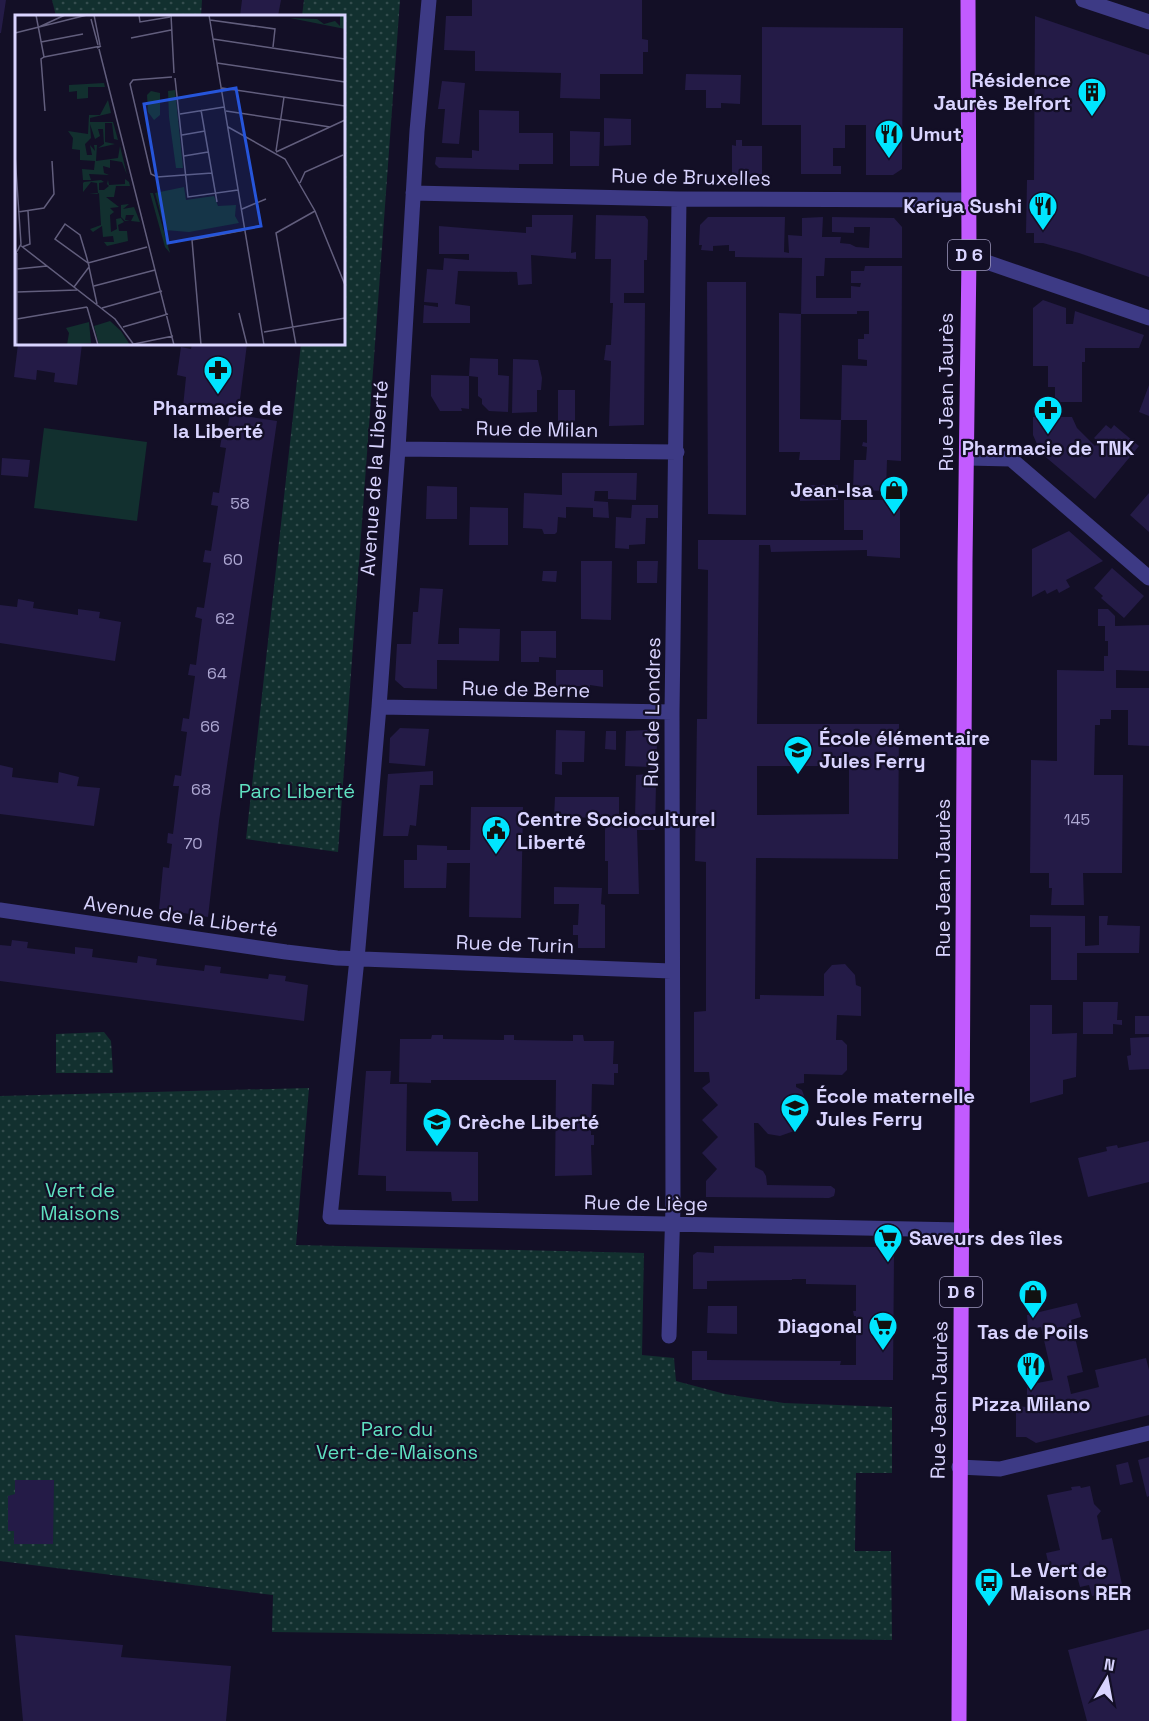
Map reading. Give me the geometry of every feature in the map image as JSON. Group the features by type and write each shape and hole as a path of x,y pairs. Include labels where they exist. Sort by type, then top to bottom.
{"main road":[{"name":"Rue Jean Jaurès","path":"959,1721 969,256 968,0"}],"street":[{"name":"Avenue de la Liberté","path":"330,1217 357,958 379,707 398,449 412,193 429,0"},
{"path":"1083,0 1149,22"},
{"name":"Rue de Bruxelles","path":"412,193 680,199 968,200"},
{"name":"Rue de Londres","path":"669,1336 673,1225 672,712 680,199"},
{"path":"969,256 1149,318"},
{"name":"Rue de Milan","path":"398,449 677,452"},
{"path":"967,458 1011,459 1149,578"},
{"name":"Rue de Berne","path":"379,707 672,712"},
{"name":"Avenue de la Liberté","path":"0,910 286,952 357,958"},
{"name":"Rue de Turin","path":"357,958 671,971"},
{"name":"Rue de Liège","path":"330,1217 962,1230"},
{"path":"959,1467 1000,1469 1149,1433"}],"green space":[{"path":"52,0 202,0 201,15 56,15"},
{"name":"Parc Liberté","path":"304,0 400,0 338,852 246,839 301,345 345,345 345,15 302,15"},
{"path":"44,428 147,442 137,521 34,508"},
{"path":"104,1032 111,1041 113,1073 56,1073 56,1034"},
{"name":"Parc du Vert-de-Maisons","path":"309,1088 296,1245 644,1253 642,1355 674,1358 676,1381 725,1394 784,1403 892,1407 892,1473 856,1473 855,1551 891,1551 892,1640 272,1632 273,1595 0,1561 0,1096"}],"building":[{"path":"0,0 6,0 1,33 0,33"},
{"path":"242,0 281,0 278,15 240,15"},
{"path":"472,0 642,0 642,39 648,40 648,52 643,52 643,74 600,74 600,99 560,98 561,73 475,71 475,51 444,50 446,16 472,16"},
{"name":"Résidence Jaurès Belfort","path":"1035,16 1149,55 1149,277 1079,253 1043,243 1034,243 1034,233 1026,233 1027,180 1034,180"},
{"path":"762,27 903,28 902,169 893,175 866,175 866,125 845,125 845,148 833,148 833,166 841,166 841,174 801,174 801,125 762,125"},
{"path":"686,74 741,75 740,104 721,103 721,108 706,108 706,90 685,90"},
{"path":"442,81 465,83 459,144 442,143 445,109 438,109"},
{"path":"479,110 519,111 519,133 553,133 553,164 519,164 519,170 439,168 435,164 436,157 472,158 472,150 479,151"},
{"path":"604,118 631,119 631,145 604,146"},
{"path":"570,131 600,132 599,166 570,166"},
{"path":"736,140 742,140 742,146 762,146 762,174 732,174 732,145 736,146"},
{"path":"532,215 573,215 571,253 576,252 576,259 531,255 532,284 518,285 517,272 458,271 455,304 470,306 470,323 423,323 424,305 438,307 438,303 424,302 427,269 443,270 444,258 469,260 469,254 439,254 439,226 526,233 526,227 532,227"},
{"path":"596,215 645,216 648,220 647,260 644,260 644,293 624,293 624,303 645,303 644,425 609,426 611,361 604,360 606,345 611,345 613,303 610,303 611,259 595,259"},
{"path":"708,217 785,217 784,252 789,253 788,235 802,236 802,218 823,217 822,237 841,237 840,243 856,247 869,248 870,227 854,227 854,233 832,232 832,217 894,218 902,227 902,258 825,258 824,276 816,276 816,298 851,298 851,286 860,287 861,283 851,283 851,271 864,271 865,266 902,266 901,461 887,460 886,491 853,490 854,460 866,460 867,447 862,446 863,442 867,443 867,420 841,420 842,365 867,366 867,360 858,359 858,339 864,339 864,334 869,334 869,311 857,311 857,314 801,314 802,258 735,257 735,251 729,251 729,245 713,246 713,251 701,250 700,225"},
{"path":"707,282 746,282 746,515 708,514"},
{"path":"1043,300 1066,308 1066,324 1073,324 1075,311 1144,335 1139,348 1085,348 1085,362 1082,362 1082,402 1055,402 1055,387 1048,387 1048,366 1033,366 1033,308"},
{"path":"779,313 801,314 800,419 841,420 840,460 799,460 800,452 779,452"},
{"path":"18,345 82,345 77,385 54,382 55,373 37,370 36,380 14,377"},
{"path":"192,345 247,345 238,415 277,421 219,821 208,917 159,909 163,867 169,868 172,844 167,843 168,833 173,834 179,786 173,786 175,775 181,776 187,732 181,731 183,718 189,719 195,676 188,675 190,664 196,665 202,619 195,617 197,607 204,608 211,563 203,562 205,550 211,551 218,506 211,505 213,492 219,493 226,448 220,447 222,436 226,437 230,414 183,407 186,377 177,375 181,347 191,349"},
{"path":"470,358 498,359 498,375 509,376 508,412 489,411 482,404 482,399 478,396 478,377 469,376"},
{"path":"513,359 538,360 542,378 541,390 537,390 537,412 512,413"},
{"path":"431,375 469,376 469,409 440,411 431,396"},
{"path":"1149,385 1149,416 1139,412"},
{"path":"558,390 575,390 575,433 558,432"},
{"path":"1033,417 1072,417 1077,428 1095,446 1099,442 1094,438 1106,425 1111,429 1114,425 1139,446 1095,499 1041,453 1033,435"},
{"path":"2,458 30,460 28,477 1,475"},
{"path":"562,473 637,473 636,500 608,499 608,491 595,491 594,501 608,502 609,518 593,517 593,508 566,507 566,518 558,517 555,534 544,534 542,529 523,528 524,493 562,495"},
{"path":"800,485 838,485 838,500 800,501"},
{"path":"427,486 457,487 457,519 426,519"},
{"path":"1149,493 1149,532 1130,515"},
{"path":"844,500 900,500 900,558 867,556 867,550 771,552 770,545 759,545 757,724 899,724 898,859 756,858 755,999 760,999 760,995 824,996 824,974 832,965 845,964 855,975 856,985 861,987 861,1016 837,1015 836,1040 842,1040 847,1045 847,1070 842,1075 804,1074 804,1083 796,1084 796,1087 802,1090 808,1107 802,1124 797,1130 780,1136 768,1134 758,1123 754,1123 755,1167 763,1171 767,1185 831,1186 835,1192 834,1196 829,1198 706,1197 706,1181 717,1169 702,1153 718,1137 702,1120 718,1105 702,1088 710,1082 709,1072 694,1072 694,1012 706,1011 706,862 695,861 697,719 707,719 708,570 698,569 698,540 863,540 863,530 844,530","holes":["757,766 849,766 849,814 757,815"]},
{"path":"632,505 658,505 658,518 646,518 645,544 629,545 629,549 615,548 616,517 631,518"},
{"path":"470,507 508,508 508,545 469,545"},
{"path":"1069,531 1103,561 1066,580 1070,587 1059,593 1057,589 1047,594 1045,590 1032,597 1032,549"},
{"path":"581,561 612,561 611,620 581,619"},
{"path":"637,561 658,561 657,583 637,583"},
{"path":"1112,568 1144,596 1124,618 1101,598 1103,596 1094,588"},
{"path":"543,571 557,571 556,582 542,581"},
{"path":"420,588 443,589 438,644 459,644 459,628 500,629 499,661 437,660 437,689 404,688 395,680 397,644 411,644 413,612 418,612"},
{"path":"18,599 34,602 33,608 78,615 78,609 100,612 99,618 121,622 115,661 0,643 0,605 17,607"},
{"path":"1098,609 1108,609 1115,616 1115,626 1149,625 1149,671 1116,670 1116,688 1149,688 1149,746 1128,745 1128,710 1111,710 1111,719 1100,719 1100,725 1095,725 1094,775 1123,775 1122,873 1083,873 1084,905 1051,905 1052,888 1049,888 1049,873 1030,873 1031,760 1057,761 1057,670 1104,671 1104,656 1108,656 1108,641 1105,641 1105,626 1098,626"},
{"path":"521,631 556,631 556,658 539,657 539,662 521,662"},
{"path":"556,670 603,670 603,687 590,685 590,691 583,690 583,686 571,686 570,690 556,690"},
{"path":"400,728 429,729 425,766 389,763 390,738"},
{"path":"556,730 585,731 584,762 562,762 562,775 555,774"},
{"path":"647,730 657,740 655,830 637,830 639,894 608,894 605,818 554,817 555,797 619,797 619,818 635,818 636,775 649,774 650,767 625,766 626,731"},
{"path":"606,731 616,731 616,750 605,749"},
{"path":"0,765 13,768 12,777 58,783 59,772 79,777 77,786 100,788 94,826 0,814"},
{"path":"433,771 433,785 420,785 416,826 410,825 408,836 383,836 388,774"},
{"name":"Centre Socioculturel Liberté","path":"471,807 523,807 521,918 469,917 470,863 447,863 446,888 404,888 404,860 417,860 417,845 447,846 447,850 470,850"},
{"path":"554,887 602,888 601,904 605,905 605,948 578,948 578,935 573,935 573,925 578,925 579,904 554,904"},
{"path":"1030,915 1085,916 1085,946 1099,945 1099,916 1108,916 1107,925 1140,926 1139,953 1077,953 1077,980 1051,980 1051,927 1030,927"},
{"path":"12,940 28,942 27,948 75,954 75,947 93,949 92,957 137,963 138,956 157,959 156,965 204,971 205,965 221,967 220,973 268,979 269,974 286,976 285,981 308,985 304,1021 0,981 0,945 11,946"},
{"path":"1083,1002 1118,1002 1117,1020 1122,1020 1122,1025 1113,1024 1113,1034 1083,1034"},
{"path":"1030,1005 1052,1005 1052,1034 1077,1033 1076,1077 1063,1080 1063,1094 1030,1103"},
{"path":"1135,1016 1149,1016 1149,1034 1135,1034"},
{"path":"432,1035 443,1035 443,1039 504,1040 504,1035 514,1035 514,1040 573,1041 573,1035 583,1035 584,1041 614,1041 613,1064 618,1064 618,1073 614,1073 614,1085 592,1084 591,1135 594,1135 594,1145 591,1145 592,1175 555,1176 556,1080 399,1082 400,1039 431,1039"},
{"path":"1149,1037 1149,1069 1129,1070 1127,1056 1131,1055 1130,1038"},
{"path":"366,1071 391,1071 390,1084 407,1084 406,1151 478,1152 478,1201 452,1201 451,1192 386,1191 386,1176 358,1175"},
{"path":"1149,1141 1149,1182 1088,1197 1078,1158 1107,1151 1106,1147 1117,1145 1118,1148"},
{"path":"714,1246 886,1247 894,1256 893,1380 692,1380 692,1351 707,1351 707,1360 841,1361 840,1365 856,1365 856,1316 853,1311 856,1311 856,1285 806,1284 806,1279 707,1281 707,1289 693,1289 693,1255 697,1252 714,1253"},
{"path":"1077,1303 1081,1317 1071,1320 1083,1372 1067,1376 1071,1394 1099,1387 1095,1370 1146,1358 1149,1370 1149,1415 1036,1443 1026,1437 1016,1437 1016,1406 1027,1407 1027,1385 1053,1380 1041,1327 1028,1330 1027,1315"},
{"path":"708,1306 737,1306 737,1334 707,1333"},
{"path":"1149,1457 1149,1496 1147,1497 1138,1460"},
{"path":"1128,1462 1133,1482 1120,1485 1116,1465"},
{"path":"15,1480 54,1480 53,1544 14,1544 14,1531 8,1531 8,1496 15,1494"},
{"path":"1080,1486 1081,1488 1090,1486 1094,1504 1101,1511 1097,1516 1102,1540 1112,1538 1123,1589 1092,1596 1089,1585 1080,1587 1076,1572 1079,1571 1078,1564 1050,1570 1046,1553 1060,1550 1047,1495"},
{"path":"1149,1629 1149,1721 1087,1721 1068,1650"},
{"path":"15,1635 123,1645 121,1657 231,1666 226,1721 23,1721"}],"place":[{"name":"Résidence Jaurès Belfort","path":"1092,118"},
{"name":"Umut","path":"889,160"},
{"name":"Kariya Sushi","path":"1043,232"},
{"name":"Pharmacie de la Liberté","path":"218,396"},
{"name":"Pharmacie de TNK","path":"1048,436"},
{"name":"Jean-Isa","path":"894,516"},
{"name":"École élémentaire Jules Ferry","path":"798,776"},
{"name":"Centre Socioculturel Liberté","path":"496,856"},
{"name":"École maternelle Jules Ferry","path":"795,1134"},
{"name":"Crèche Liberté","path":"437,1148"},
{"name":"Saveurs des îles","path":"888,1264"},
{"name":"Tas de Poils","path":"1033,1320"},
{"name":"Diagonal","path":"883,1352"},
{"name":"Pizza Milano","path":"1031,1392"},
{"name":"Le Vert de Maisons RER","path":"989,1608"}],"park label":[{"name":"Vert de Maisons","path":"80,1202"}]}
